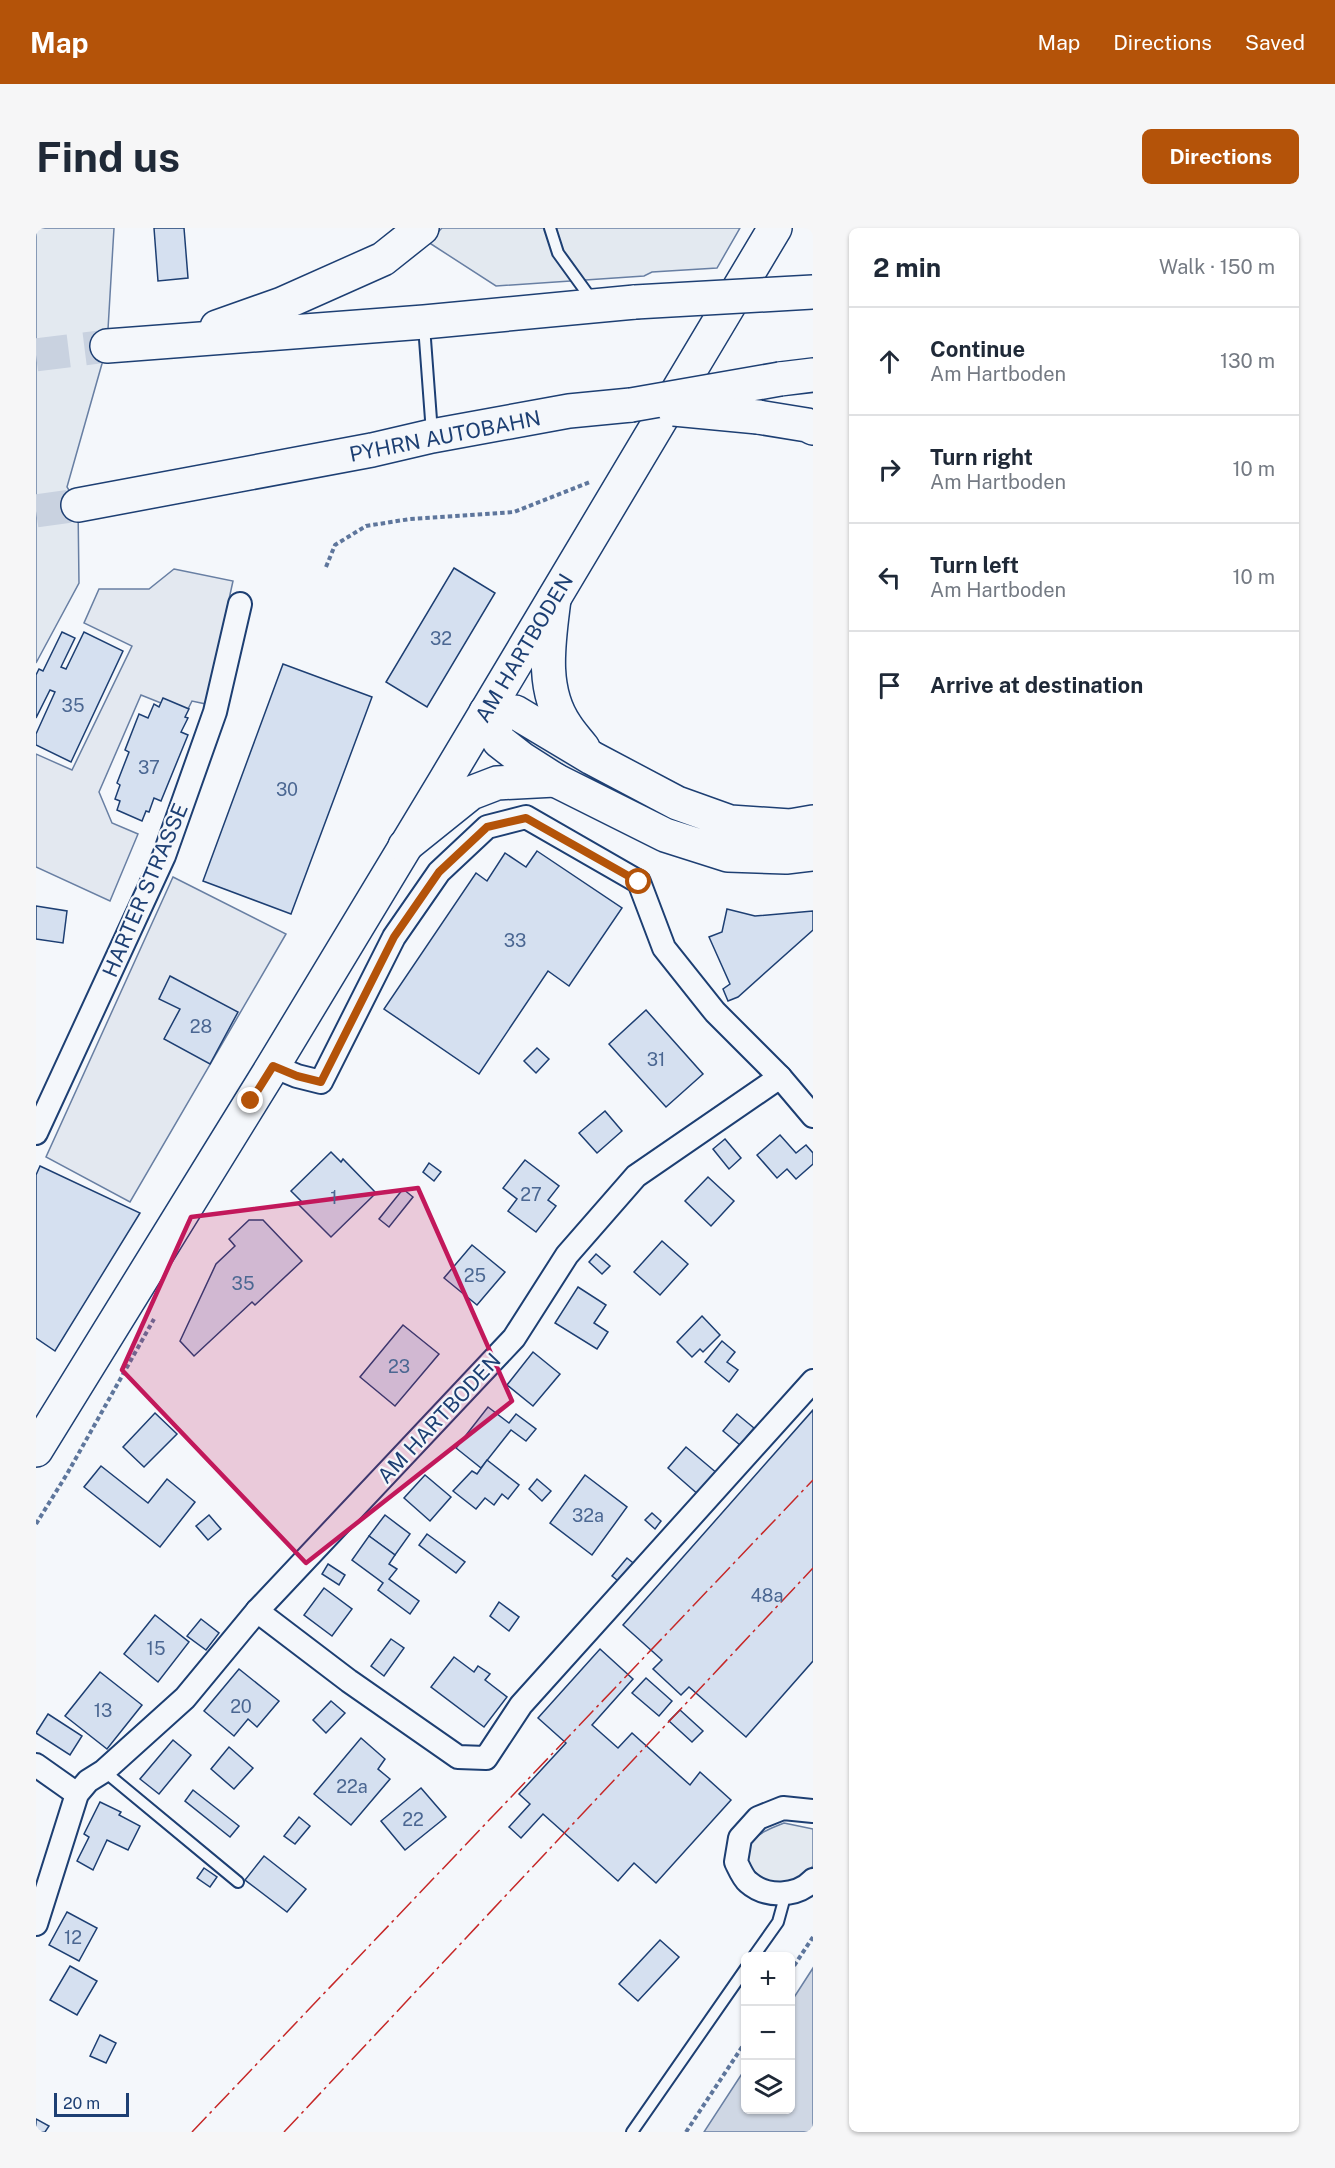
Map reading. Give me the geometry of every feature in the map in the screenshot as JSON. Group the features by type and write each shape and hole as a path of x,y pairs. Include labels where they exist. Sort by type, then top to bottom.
{"main road":[{"path":"170,343 282,304 383,259 422,228"},
{"name":"AM HARTBODEN","path":"36,1450 273,1066 774,228"},
{"path":"107,346 424,322 635,302 813,292"},
{"name":"PYHRN AUTOBAHN","path":"78,505 569,411 631,405 813,375"},
{"path":"631,405 758,417 813,428"},
{"path":"554,599 548,669 555,706 565,725 592,758"},
{"path":"813,822 790,826 730,822 677,803 592,758 515,712 486,712 499,741 522,759 555,780 665,835 728,855 786,858 813,854"},
{"path":"405,846 471,793 497,783 555,780"}],"street":[{"name":"HARTER STRASSE","path":"36,1133 164,856 214,711 240,604"},
{"path":"273,1066 297,1076 321,1082 394,937 439,872 487,827 526,818 639,882 663,948 715,1012 780,1077 813,1116"},
{"name":"AM HARTBODEN","path":"76,1794 88,1781 105,1771 185,1698 257,1611 514,1338 567,1255 636,1176 780,1077"},
{"path":"257,1611 349,1680 458,1756 486,1758 521,1705 813,1381"},
{"path":"36,1765 76,1794 36,1924"},
{"path":"813,1811 783,1808 758,1818 741,1838 736,1862 747,1882 766,1893 786,1893 806,1887 813,1880"}],"lane":[{"path":"550,228 558,253 596,305"},
{"path":"424,322 432,436"},
{"path":"105,1771 238,1882"},
{"path":"757,1952 778,1922 786,1893"},
{"path":"632,2132 741,1975"}],"path":[{"path":"327,567 335,545 366,526 410,519 514,512 600,477"},
{"path":"795,1964 813,1937"},
{"path":"686,2132 741,2049"}],"highlighted area":[{"path":"418,1188 512,1401 306,1563 122,1370 191,1217"}],"shaded area":[{"path":"36,228 114,228 107,346 67,487 78,505 79,583 36,663"},
{"path":"442,228 740,228 717,268 652,272 644,276 496,286 428,242"},
{"path":"174,569 233,581 206,704 192,701 186,713 141,695 99,792 112,823 138,834 110,901 36,867 36,754 72,770 132,646 84,623 99,589 149,589"},
{"path":"513,728 705,827 713,837 651,813 532,749 513,738"},
{"path":"173,877 286,934 130,1202 46,1157"},
{"path":"784,1823 813,1829 813,1866 794,1880 780,1884 765,1880 753,1870 747,1856 747,1849 751,1842 766,1831"},
{"path":"813,1968 813,2132 704,2132 741,2075 741,2114 795,2114 795,1996"}],"building":[{"path":"154,228 184,228 188,278 158,281"},
{"path":"454,568 495,593 427,707 386,682"},
{"path":"62,632 75,638 61,667 66,669 84,632 123,651 71,762 36,745 36,734 55,692 50,690 36,718 36,675 39,669 43,671"},
{"path":"283,664 372,697 291,914 203,881"},
{"path":"163,698 189,709 185,717 188,718 181,732 188,735 161,801 154,798 149,812 146,811 142,821 117,810 120,801 115,799 120,785 117,783 129,752 125,750 139,714 148,718 154,704 159,707"},
{"path":"537,851 622,908 569,986 548,971 479,1074 384,1009 476,873 487,881 505,853 526,867"},
{"path":"36,906 67,911 63,943 36,939"},
{"path":"727,909 755,916 813,911 813,930 738,997 728,1001 723,989 730,984 709,937 722,932"},
{"path":"170,976 238,1012 210,1064 164,1039 180,1009 159,999"},
{"path":"646,1010 703,1074 666,1107 609,1044"},
{"path":"537,1048 549,1059 536,1073 524,1061"},
{"path":"605,1111 622,1131 597,1153 579,1133"},
{"path":"780,1135 796,1153 806,1145 813,1153 813,1164 796,1179 787,1169 777,1178 757,1155"},
{"path":"725,1139 741,1158 729,1169 713,1149"},
{"path":"331,1152 341,1162 343,1159 376,1193 331,1237 298,1204 301,1201 291,1191"},
{"path":"525,1160 559,1186 548,1200 556,1206 536,1232 508,1211 517,1199 503,1188"},
{"path":"429,1163 441,1172 434,1181 423,1172"},
{"path":"40,1166 140,1213 55,1351 36,1338 36,1175"},
{"path":"708,1177 734,1201 711,1226 685,1201"},
{"path":"403,1189 413,1197 389,1227 379,1219"},
{"path":"249,1220 263,1220 302,1261 255,1305 252,1302 194,1356 180,1341 216,1264 235,1246 229,1239"},
{"path":"662,1241 688,1264 660,1295 634,1272"},
{"path":"472,1245 505,1272 477,1305 444,1278"},
{"path":"596,1254 610,1266 602,1274 589,1262"},
{"path":"578,1287 606,1305 594,1323 608,1332 597,1349 555,1323"},
{"path":"702,1316 720,1335 703,1352 700,1349 692,1357 677,1342"},
{"path":"403,1325 439,1354 395,1406 360,1377"},
{"path":"722,1341 735,1352 727,1362 738,1370 729,1382 705,1362"},
{"path":"533,1352 560,1374 533,1406 507,1385"},
{"path":"488,1407 509,1423 516,1414 536,1429 526,1441 511,1430 481,1468 456,1448"},
{"path":"813,1410 813,1661 746,1737 689,1687 681,1695 653,1669 662,1660 623,1625"},
{"path":"155,1413 177,1434 144,1467 123,1447"},
{"path":"737,1414 754,1428 740,1445 723,1431"},
{"path":"686,1447 718,1474 700,1496 668,1468"},
{"path":"487,1460 519,1485 508,1499 502,1494 494,1505 485,1498 476,1509 453,1491 472,1471 477,1474"},
{"path":"101,1466 148,1503 167,1479 195,1502 160,1547 84,1487"},
{"path":"425,1475 451,1497 430,1521 404,1498"},
{"path":"585,1475 627,1507 592,1555 550,1523"},
{"path":"537,1479 551,1491 542,1501 529,1489"},
{"path":"652,1513 661,1521 655,1529 645,1520"},
{"path":"209,1515 221,1529 208,1540 196,1526"},
{"path":"385,1515 410,1534 395,1555 369,1536"},
{"path":"427,1534 465,1562 456,1573 419,1545"},
{"path":"369,1536 395,1555 389,1564 397,1569 389,1579 419,1601 410,1614 378,1590 383,1583 352,1560"},
{"path":"627,1558 637,1566 622,1584 612,1576"},
{"path":"328,1564 345,1575 339,1585 322,1574"},
{"path":"324,1588 352,1609 332,1636 304,1615"},
{"path":"499,1602 519,1617 509,1631 490,1616"},
{"path":"155,1615 189,1642 158,1682 124,1654"},
{"path":"201,1619 219,1633 206,1650 187,1636"},
{"path":"391,1639 404,1648 384,1676 371,1666"},
{"path":"600,1649 633,1679 592,1725 618,1748 632,1733 690,1785 700,1772 731,1800 656,1883 634,1863 618,1881 543,1814 521,1838 509,1827 530,1804 519,1794 566,1743 538,1718"},
{"path":"454,1657 474,1672 478,1666 490,1674 485,1680 507,1697 484,1727 431,1687"},
{"path":"239,1669 279,1701 257,1727 248,1719 234,1736 204,1711"},
{"path":"100,1672 142,1705 107,1749 65,1716"},
{"path":"646,1678 672,1701 659,1716 632,1693"},
{"path":"331,1701 345,1713 326,1733 313,1720"},
{"path":"680,1710 703,1731 692,1742 669,1721"},
{"path":"48,1714 82,1736 70,1755 36,1733"},
{"path":"361,1738 385,1759 378,1769 390,1779 351,1825 314,1794"},
{"path":"173,1740 191,1755 159,1794 140,1779"},
{"path":"229,1747 253,1768 234,1789 211,1769"},
{"path":"421,1788 446,1817 405,1850 381,1821"},
{"path":"193,1790 239,1826 230,1837 185,1801"},
{"path":"100,1802 121,1812 119,1815 140,1826 128,1850 107,1840 93,1870 77,1861 89,1837 84,1834"},
{"path":"299,1817 310,1826 295,1844 284,1836"},
{"path":"264,1856 306,1889 287,1912 245,1880"},
{"path":"204,1868 217,1877 210,1887 197,1878"},
{"path":"67,1912 97,1928 79,1961 49,1945"},
{"path":"660,1940 679,1957 638,2001 619,1984"},
{"path":"70,1966 97,1981 77,2015 50,2000"},
{"path":"100,2035 116,2043 106,2063 90,2056"},
{"path":"36,2119 49,2126 45,2132 36,2132"}],"tunnel":[{"path":"36,355 107,346"},
{"path":"36,511 78,505"}],"power":[{"path":"192,2132 813,1480"},
{"path":"284,2132 813,1568"}],"route":[{"path":"251,1101 273,1066 297,1076 321,1082 394,937 439,872 487,827 526,818 639,882"}]}
